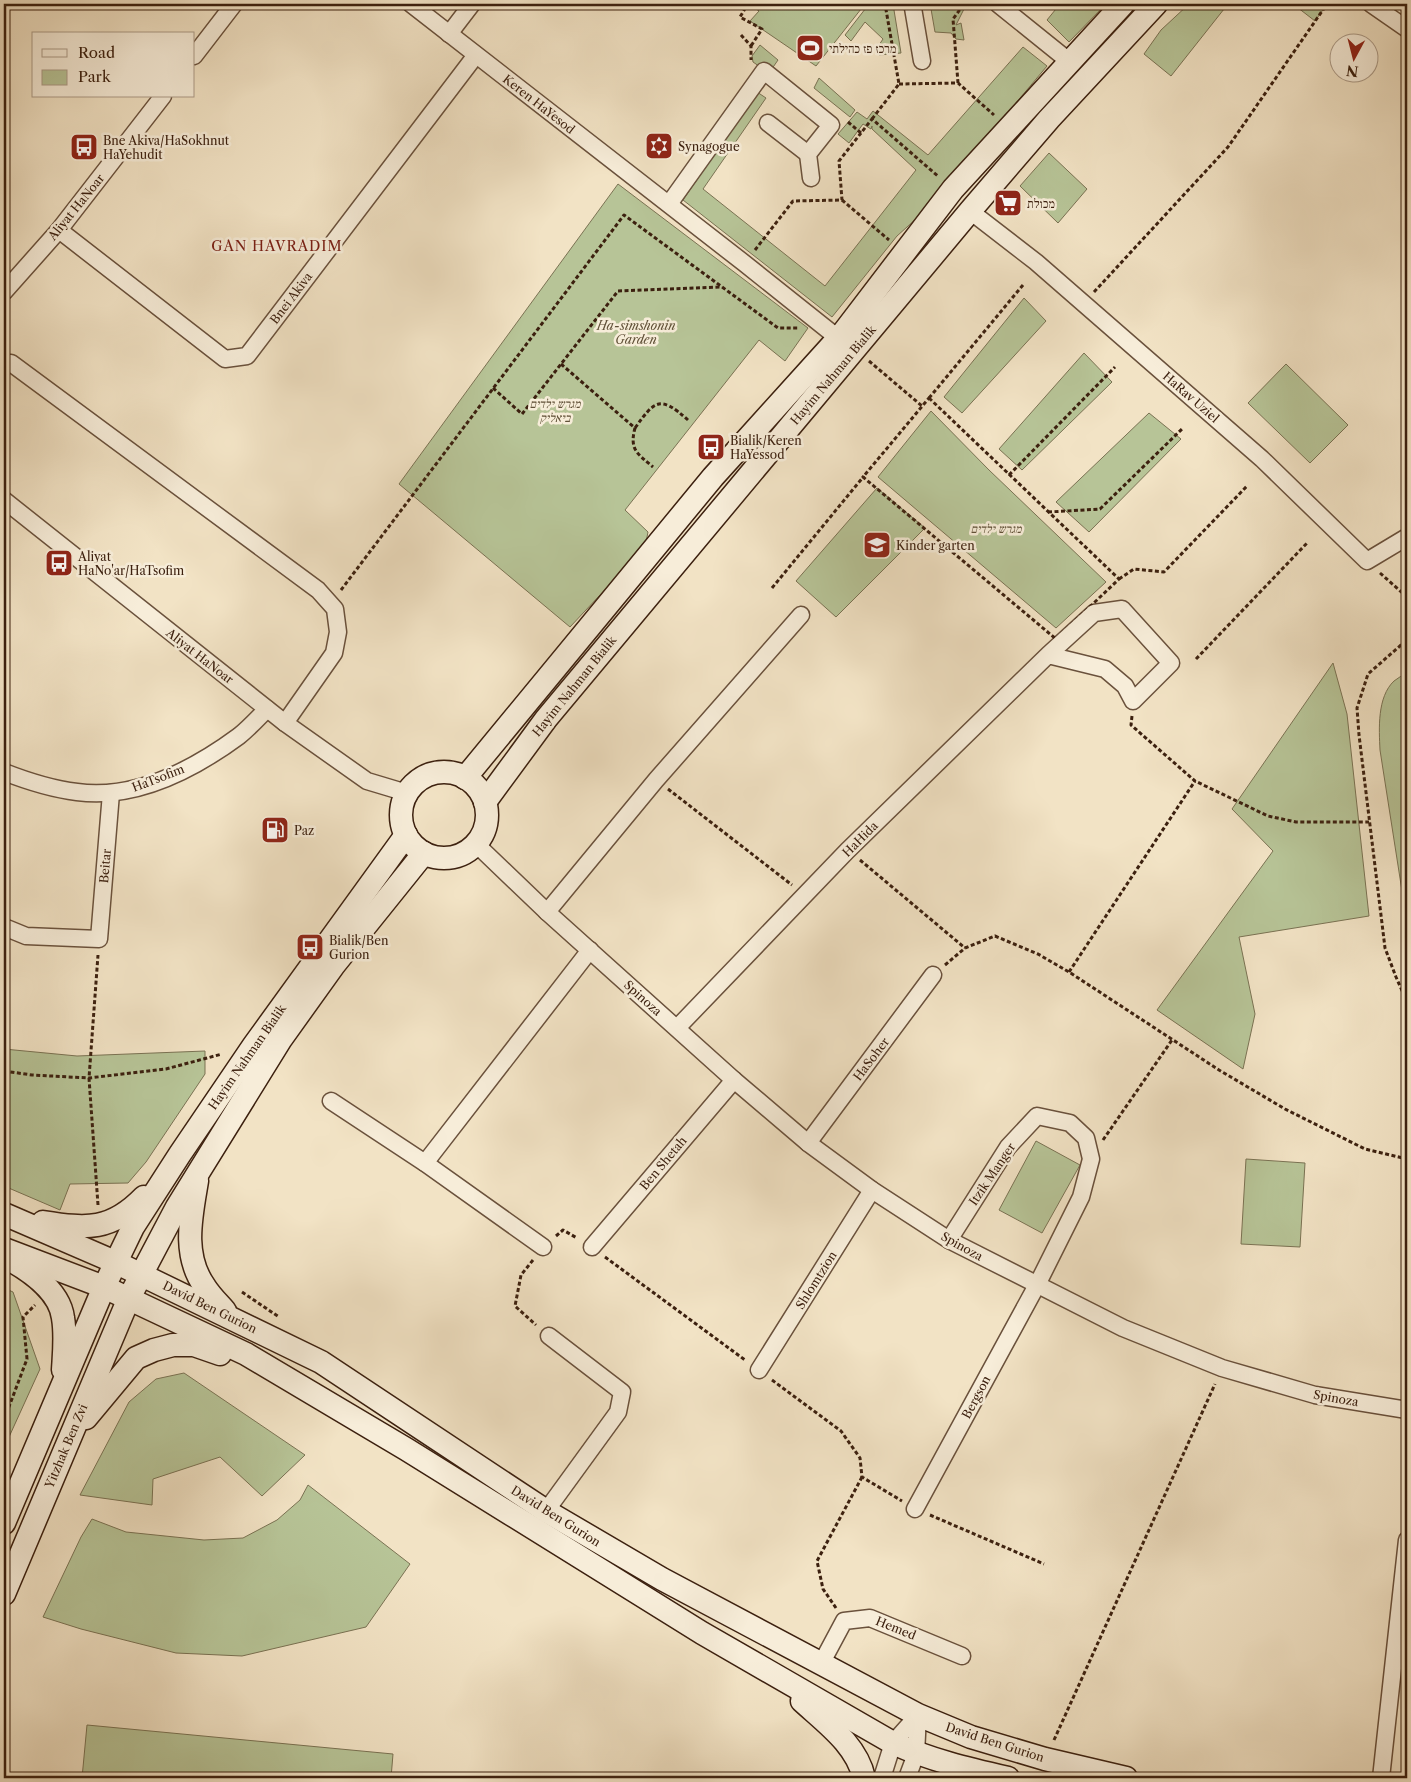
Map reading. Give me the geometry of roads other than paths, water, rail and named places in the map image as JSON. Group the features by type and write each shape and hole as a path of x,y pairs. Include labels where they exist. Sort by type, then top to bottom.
{"street":[{"path":"195,55 234,4"},
{"name":"Keren HaYesod","path":"411,4 838,338"},
{"path":"449,34 472,4"},
{"path":"915,4 912,8 922,61"},
{"path":"998,4 1070,62"},
{"name":"Hayim Nahman Bialik","path":"465,778 713,477 838,338 953,189 1123,4"},
{"name":"Hayim Nahman Bialik","path":"485,802 546,719 970,210 1049,119 1156,4"},
{"path":"1370,4 1407,29"},
{"name":"Bnei Akiva","path":"59,230 226,359 247,356 476,55"},
{"path":"669,204 764,71 831,125 808,154"},
{"name":"Aliyat HaNoar","path":"4,292 59,230 160,98"},
{"path":"768,123 808,154 811,178"},
{"name":"HaRav Uziel","path":"970,210 1036,262 1262,459 1367,561 1407,537"},
{"path":"11,363 318,590 335,609 338,632 334,653 285,723"},
{"name":"Aliyat HaNoar","path":"4,500 285,723 367,782 406,793"},
{"name":"HaHida","path":"676,1028 848,850 1048,655 1094,614 1122,609 1171,663 1133,701 1124,686 1105,669 1048,655"},
{"path":"547,912 656,780 801,615"},
{"name":"HaTsofim","path":"4,772 33,783 78,792 111,793 140,788 171,776 209,756 240,735 267,709"},
{"path":"439,772 453,773 465,778 477,788 485,802 487,817 484,831 476,844 465,852 452,857 438,858 424,853 414,846 406,835 401,821 401,807 406,793 415,783 426,776 439,772"},
{"name":"Beitar","path":"4,927 26,936 99,939 111,793"},
{"name":"Hayim Nahman Bialik","path":"104,1287 133,1227 180,1154 254,1045 406,835"},
{"name":"Spinoza","path":"476,844 547,912 808,1144 872,1190 949,1240 1124,1328 1222,1368 1316,1395 1407,1410"},
{"name":"Hayim Nahman Bialik","path":"128,1298 198,1172 281,1039 334,965 424,853"},
{"path":"425,1163 590,950"},
{"name":"HaSoher","path":"808,1144 933,975"},
{"name":"Ben Shetah","path":"592,1247 734,1080"},
{"path":"331,1101 425,1163 543,1247"},
{"name":"Itzik Manger","path":"949,1240 1008,1146 1036,1116 1070,1123 1086,1138 1091,1159 1080,1197 1037,1285"},
{"path":"4,1213 69,1226 91,1227 105,1224 119,1218 134,1208 180,1154"},
{"path":"198,1172 190,1227 191,1260 204,1286 231,1317"},
{"name":"Shlomtzion","path":"759,1370 872,1190"},
{"name":"David Ben Gurion","path":"4,1213 115,1262 321,1362 546,1511 662,1579 918,1715 971,1737 1045,1759 1126,1778"},
{"name":"David Ben Gurion","path":"4,1249 104,1287 246,1354 406,1449 702,1633 893,1743 916,1754 1008,1778"},
{"path":"4,1256 45,1284 57,1300 63,1316 63,1383"},
{"name":"Bergson","path":"916,1509 1037,1285"},
{"path":"4,1523 104,1287"},
{"name":"Yitzhak Ben Zvi","path":"4,1594 128,1298"},
{"path":"546,1511 618,1412 622,1392 549,1336"},
{"path":"71,1436 136,1358 154,1350 173,1345 194,1345 280,1374"},
{"path":"1381,1778 1401,1658 1407,1540"},
{"name":"Hemed","path":"822,1664 844,1621 870,1618 962,1656"},
{"path":"772,1673 838,1735 854,1754 864,1778"},
{"path":"882,1778 893,1743 918,1715"},
{"path":"907,1778 916,1754 918,1715"}],"place":[{"name":"מרכז פז כהילתי","path":"810,48"},
{"name":"Synagogue","path":"659,146"},
{"name":"Bne Akiva/HaSokhnut HaYehudit","path":"84,147"},
{"name":"מכולת","path":"1008,203"},
{"name":"Bialik/Keren HaYessod","path":"711,447"},
{"name":"Kinder garten","path":"877,545"},
{"name":"Aliyat HaNo'ar/HaTsofim","path":"59,563"},
{"name":"Paz","path":"275,830"},
{"name":"Bialik/Ben Gurion","path":"310,947"}],"district":[{"name":"GAN HAVRADIM","path":"277,246"}],"park label":[{"name":"Ha-simshonin Garden","path":"636,332"},
{"name":"מגרש ילדים ביאליק","path":"555,410"},
{"name":"מגרש ילדים","path":"996,528"}]}
